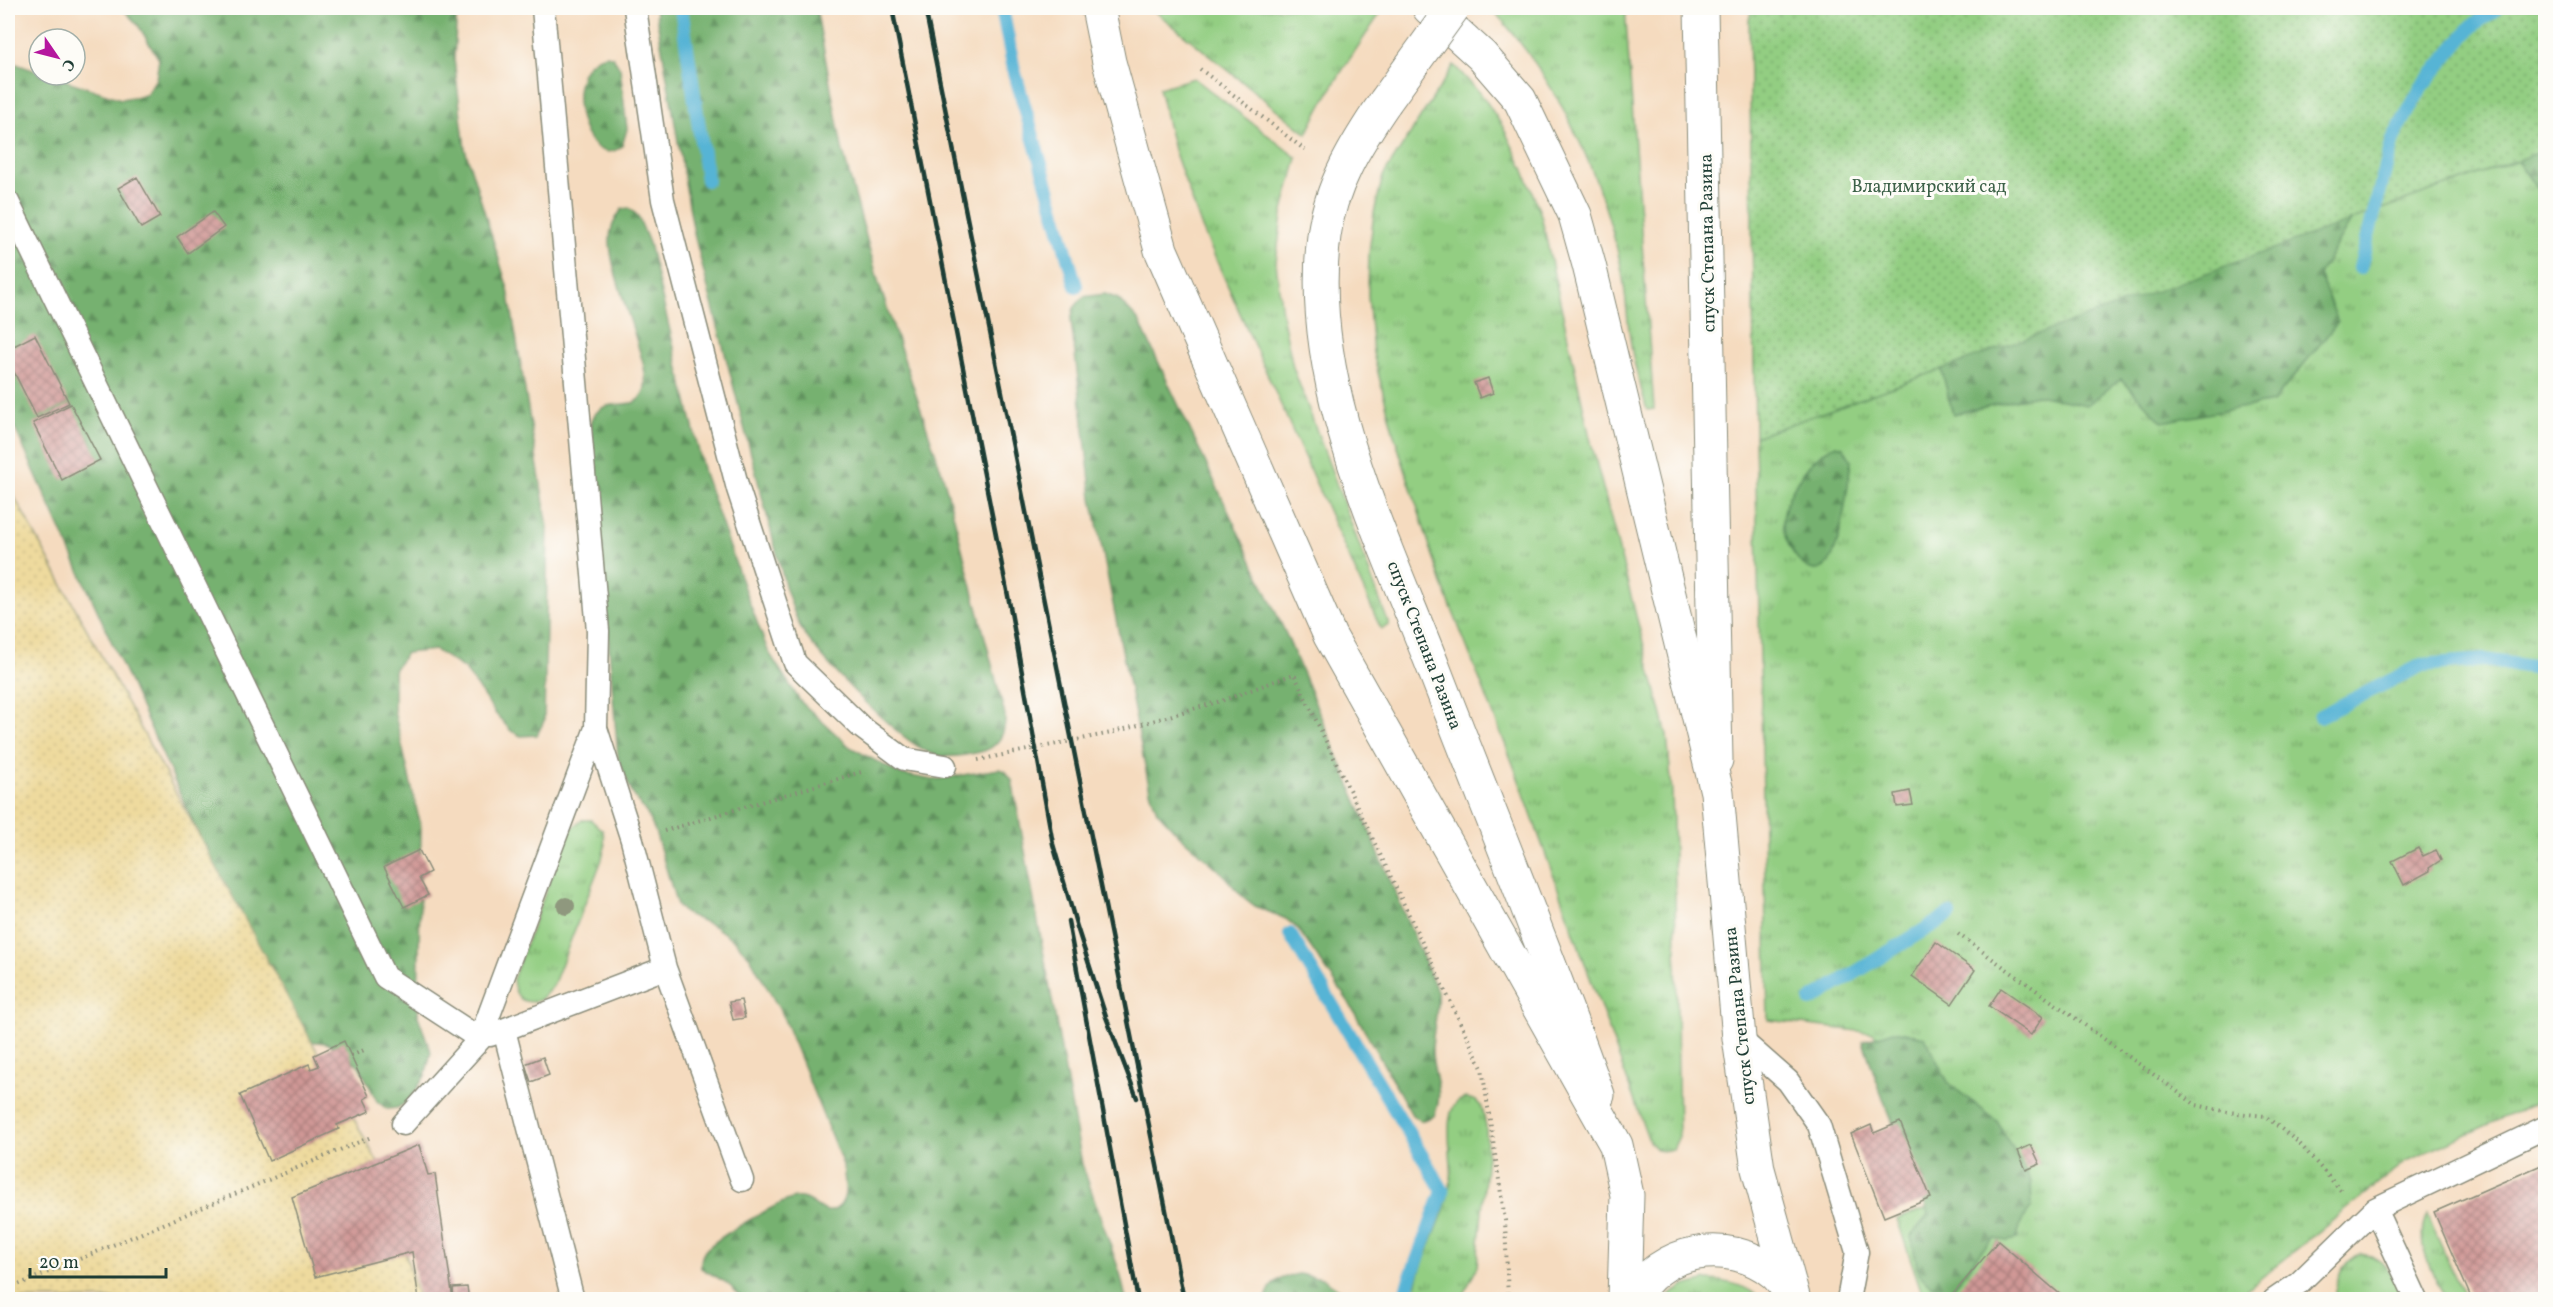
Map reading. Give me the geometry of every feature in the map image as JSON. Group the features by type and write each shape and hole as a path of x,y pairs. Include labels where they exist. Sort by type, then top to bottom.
{"main road":[{"path":"1098,8 1109,62 1161,250 1330,636 1616,1145"},
{"path":"1430,8 1482,56 1520,100 1575,214 1717,792"},
{"name":"спуск Степана Разина","path":"1453,8 1385,102 1350,156 1338,183 1324,235 1321,287 1326,355 1356,469 1580,1043 1616,1145 1628,1195 1624,1299"},
{"name":"спуск Степана Разина","path":"1701,8 1717,792 1739,1038 1758,1169 1793,1296"},
{"path":"1633,1299 1650,1275 1671,1260 1695,1252 1723,1251 1750,1259 1773,1272 1793,1296"}],"lane":[{"path":"543,8 598,631 596,728 632,840 665,968 742,1180"},
{"path":"635,8 663,200 738,489 795,663 861,728 904,759 945,766"},
{"path":"8,202 385,977 480,1039"},
{"path":"403,1124 480,1039 596,728"},
{"path":"480,1039 665,968"},
{"path":"504,1030 573,1299"},
{"path":"1739,1038 1788,1081 1819,1125 1857,1252 1848,1299"},
{"path":"2274,1299 2303,1291 2369,1214 2546,1127"},
{"path":"2369,1214 2417,1299"}],"path":[{"path":"1200,69 1305,150"},
{"path":"945,766 1111,733 1224,700 1294,674 1482,1068 1505,1220 1508,1299"},
{"path":"632,840 904,759"},
{"path":"1958,934 2196,1105 2228,1112 2265,1116 2299,1143 2369,1214"},
{"path":"351,1056 364,1050"},
{"path":"8,1289 403,1124"}],"green space":[{"path":"122,8 457,8 454,59 465,149 508,289 548,527 544,721 537,735 521,736 511,731 495,713 465,669 435,650 406,653 394,670 394,711 421,828 418,1016 431,1052 425,1076 409,1101 397,1108 387,1109 377,1101 359,1066 339,1048 326,1043 308,1041 284,1023 8,413 8,61 27,68 27,87 85,87 121,99 146,95 156,79 159,59 138,25"},
{"path":"655,8 816,8 842,148 879,284 944,479 1005,715 1000,739 986,750 960,756 939,756 924,750 906,738 845,682 813,645 798,621 786,589 694,234"},
{"path":"1151,8 1384,8 1333,85 1307,134"},
{"path":"1495,8 1625,8 1654,409 1647,410 1631,346 1621,266 1601,196 1588,162 1557,98 1516,38 1493,10"},
{"name":"Владимирский сад","path":"1752,8 2545,8 2545,150 1755,437 1749,20"},
{"path":"2545,8 2545,201 2499,134 2378,175 2319,274 2338,322 2273,402 2162,422 2121,379 2087,405 2037,395 1953,414 1922,294"},
{"path":"607,55 613,57 620,68 627,129 622,146 608,152 596,147 586,134 580,116 578,96 581,78 591,63"},
{"path":"1454,65 1484,98 1503,127 1523,168 1541,215 1590,438 1667,735 1672,792 1675,887 1679,1136 1673,1149 1669,1150 1657,1149 1649,1141 1513,764 1442,584 1394,435 1373,353 1368,295 1369,253 1374,213 1383,176"},
{"path":"1194,78 1297,158 1282,215 1276,262 1282,314 1293,367 1389,625 1381,629 1202,228 1174,150 1159,88"},
{"path":"2545,150 2545,1099 2407,1161 2251,1286 2231,1299 1919,1299 1922,1293 1897,1219 1931,1207 1874,1033 1768,1020 1755,437"},
{"path":"629,208 638,216 649,243 704,473 768,651 800,701 850,747 900,774 933,780 999,769 1005,771 1012,780 1082,1164 1120,1273 1126,1299 744,1299 727,1283 701,1268 703,1255 711,1245 776,1206 802,1198 822,1209 832,1211 844,1199 845,1182 843,1165 782,1014 750,957 735,941 714,926 684,913 677,905 655,831 647,814 632,793 618,758 591,423 596,413 603,407 636,402 642,397 645,387 642,361 611,250 610,235 614,223 622,209"},
{"path":"1105,294 1118,299 1139,321 1286,634 1437,991 1432,1052 1438,1084 1438,1099 1434,1116 1421,1121 1412,1115 1348,1001 1298,929 1286,919 1255,906 1242,896 1219,870 1180,836 1157,811 1150,791 1092,498 1071,320 1074,308 1083,297"},
{"path":"1836,445 1843,447 1851,460 1844,514 1833,555 1821,569 1813,570 1798,560 1787,542 1783,525 1784,514 1792,490 1799,478 1817,458"},
{"path":"582,820 591,820 603,831 605,847 601,862 553,986 540,1000 528,1002 517,995 513,979 568,832"},
{"path":"1894,1031 1925,1037 1948,1083 1997,1121 2031,1182 2032,1207 2021,1222 2017,1239 2008,1241 1994,1239 1982,1250 1951,1290 1939,1288 1924,1280 1917,1265 1911,1236 1929,1214 1880,1091 1863,1041"},
{"path":"1467,1098 1476,1101 1482,1107 1486,1126 1487,1155 1477,1266 1462,1299 1414,1299 1421,1269 1444,1211 1451,1180 1449,1132 1452,1109 1458,1102"},
{"path":"2427,1214 2465,1299 2445,1299 2430,1268 2422,1236"},
{"path":"2361,1253 2383,1264 2406,1299 2335,1299 2336,1285 2341,1272 2349,1261"},
{"path":"1299,1274 1322,1278 1353,1299 1266,1299 1273,1284"},
{"path":"1707,1280 1736,1285 1762,1299 1664,1299 1684,1286"}],"sand":[{"path":"8,485 384,1174 418,1299 8,1299"}],"building":[{"path":"137,177 160,217 141,228 118,188"},
{"path":"213,212 224,227 188,253 177,237"},
{"path":"35,335 69,403 37,418 8,360 8,349"},
{"path":"1488,378 1493,393 1480,398 1474,383"},
{"path":"71,404 100,460 62,480 33,423"},
{"path":"1910,791 1913,805 1897,807 1895,794"},
{"path":"2418,848 2423,856 2436,850 2441,860 2429,868 2430,871 2404,885 2392,861"},
{"path":"419,850 430,872 419,878 428,895 404,907 384,867"},
{"path":"1936,942 1975,970 1952,1004 1912,976"},
{"path":"2001,988 2043,1017 2031,1035 1989,1006"},
{"path":"741,1000 745,1018 733,1020 729,1002"},
{"path":"344,1041 369,1096 364,1099 370,1111 337,1125 339,1129 269,1161 240,1095 309,1064 311,1069 319,1066 314,1055"},
{"path":"543,1057 549,1075 531,1082 525,1064"},
{"path":"1900,1122 1931,1198 1884,1217 1851,1134 1871,1125 1874,1133"},
{"path":"419,1145 428,1175 435,1174 453,1300 419,1300 412,1252 315,1277 292,1197"},
{"path":"2031,1145 2040,1164 2026,1170 2018,1151"},
{"path":"2546,1163 2546,1300 2472,1300 2434,1212"},
{"path":"1998,1241 2062,1296 2060,1300 1948,1300"},
{"path":"467,1287 469,1300 454,1300 453,1288"}],"waterway":[{"path":"681,8 707,180"},
{"path":"1002,8 1014,70 1076,286"},
{"path":"2360,268 2393,139 2421,88 2472,26 2497,8"},
{"path":"2320,716 2422,665 2484,660 2546,669"},
{"path":"1811,1000 1950,914"},
{"path":"1290,934 1443,1191 1407,1287 1405,1300"}],"railway":[{"path":"892,8 1009,601 1053,844 1106,1017 1137,1098"},
{"path":"925,8 1184,1300"},
{"path":"1068,921 1138,1300"}]}
